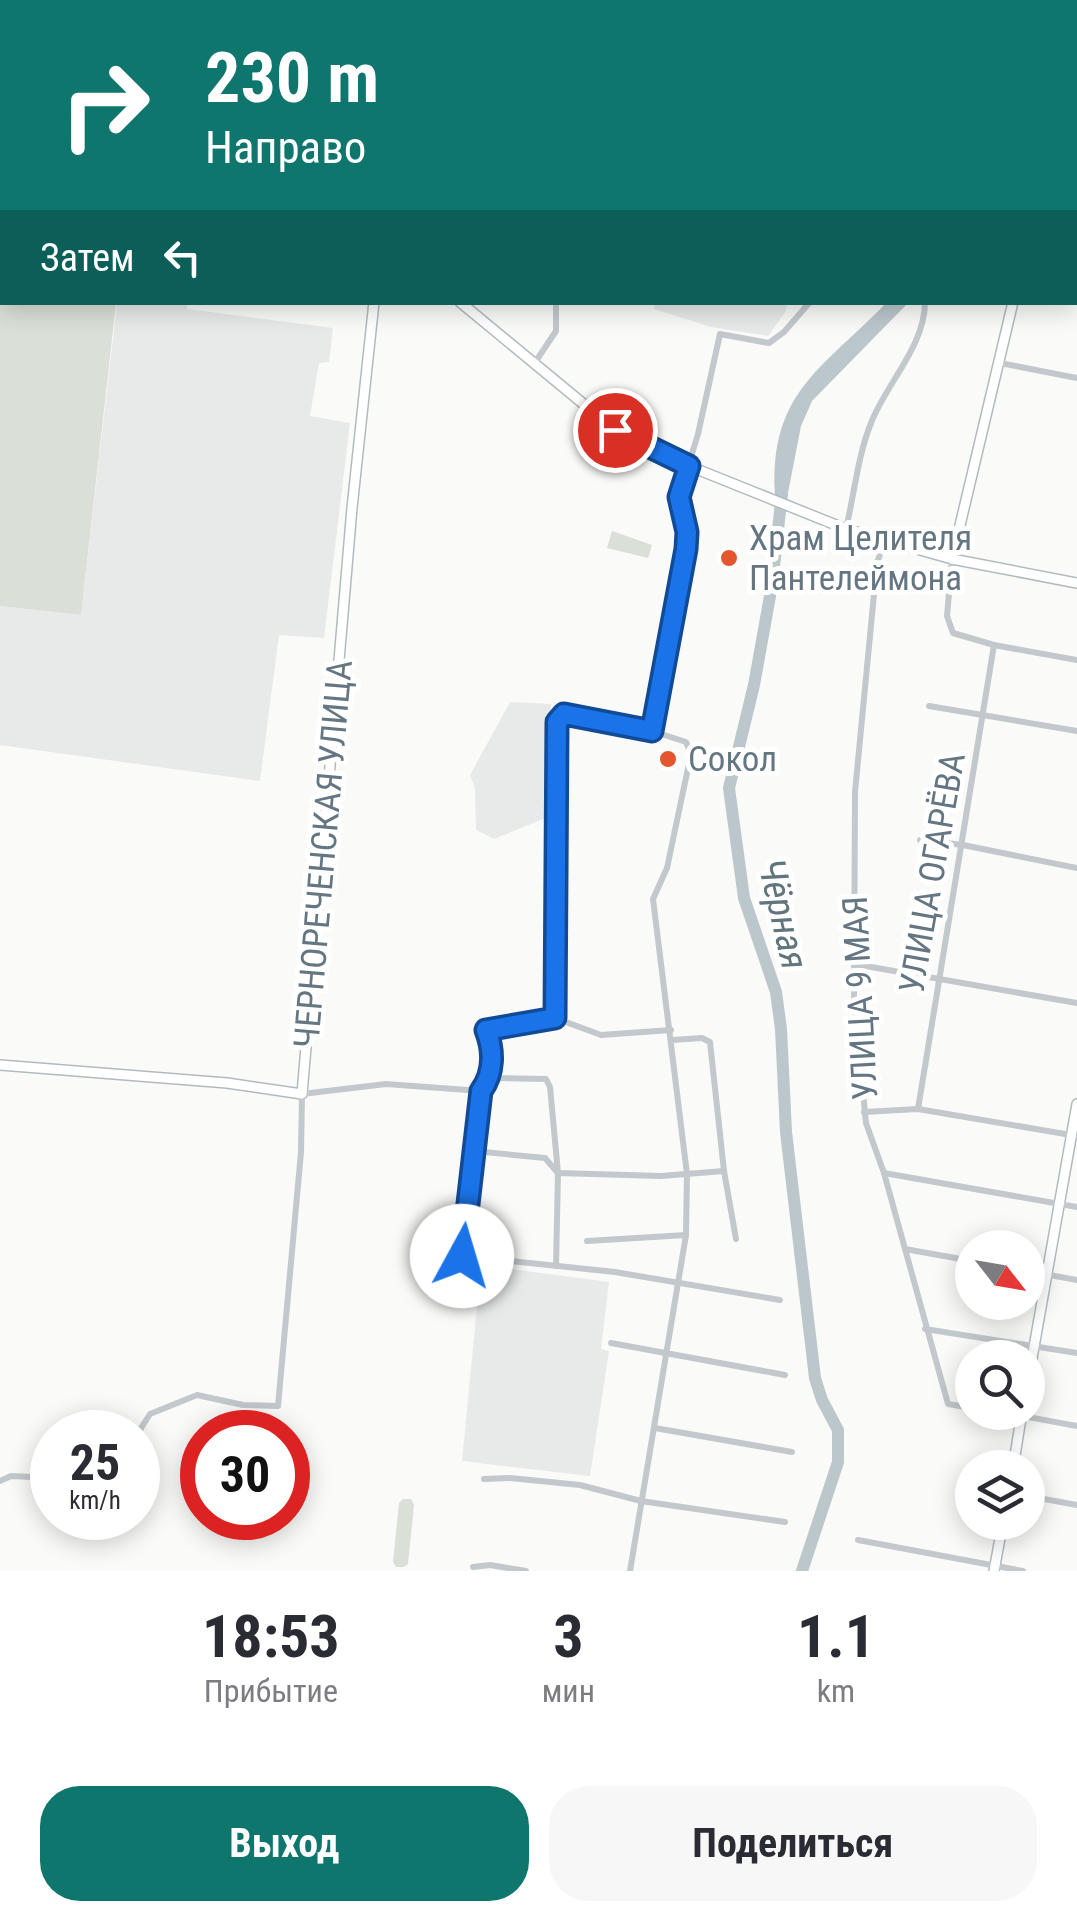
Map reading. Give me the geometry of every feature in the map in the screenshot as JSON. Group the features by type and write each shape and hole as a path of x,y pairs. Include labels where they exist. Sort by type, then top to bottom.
{"main road":[{"name":"ЧЕРНОРЕЧЕНСКАЯ УЛИЦА","path":"302,1094 350,525 374,305"},
{"path":"464,305 615,430 689,466 846,529 952,560 1077,583"},
{"path":"952,560 1012,305"},
{"path":"0,1065 227,1083 302,1094"},
{"path":"1035,1340 1077,1104"},
{"path":"994,1568 999,1540"}],"street":[{"path":"534,364 556,330 556,305"},
{"path":"652,731 686,549 687,532 679,497 720,334 769,343 807,305"},
{"path":"846,529 870,424 910,351 925,315 925,305"},
{"path":"1000,363 1077,378"},
{"name":"УЛИЦА 9 МАЯ","path":"885,540 876,563 855,792 854,964 864,1112 948,1404 955,1405"},
{"path":"952,560 947,616 953,633 994,645 1077,660"},
{"name":"УЛИЦА ОГАРЁВА","path":"918,1109 994,645"},
{"path":"928,706 1077,731"},
{"path":"555,1018 557,722 564,714 652,731 686,742 691,751 667,868 661,870 653,899 686,1174 686,1235 630,1571"},
{"path":"920,840 1077,868"},
{"path":"854,964 1077,1002"},
{"path":"671,1030 601,1036 555,1018 486,1030 492,1044 490,1078 481,1091 462,1256 680,1283 780,1300"},
{"path":"672,1040 702,1038 710,1042 736,1239"},
{"path":"490,1078 546,1079 550,1087 558,1173 556,1266"},
{"path":"302,1094 386,1084 481,1091"},
{"name":"ЧЕРНОРЕЧЕНСКАЯ УЛИЦА","path":"160,1410 197,1395 242,1405 278,1406 302,1152 302,1094"},
{"path":"864,1112 918,1109 1074,1136"},
{"path":"545,1158 554,1142"},
{"path":"473,1151 545,1158 558,1173 686,1174 724,1170"},
{"path":"884,1174 1077,1207"},
{"path":"587,1241 686,1235"},
{"path":"904,1249 955,1258"},
{"path":"1046,1274 1077,1280"},
{"path":"926,1329 1000,1340"},
{"path":"611,1343 785,1375"},
{"path":"1045,1347 1077,1353"},
{"path":"1045,1419 1077,1426"},
{"path":"654,1428 792,1452"},
{"path":"0,1481 11,1476 30,1477"},
{"path":"484,1479 580,1485 641,1500 785,1522"},
{"path":"1045,1499 1077,1505"},
{"path":"858,1540 1023,1571"},
{"path":"473,1567 490,1565 526,1571"}],"shaded area":[{"path":"0,305 116,305 81,615 0,606"},
{"path":"117,305 187,305 187,309 333,328 329,362 319,363 310,416 350,423 324,638 279,635 260,781 0,745 0,606 81,615"},
{"path":"655,305 787,305 768,336 711,327 654,309"},
{"path":"884,305 906,305 812,401 801,426 787,498 775,494 781,430 791,405 822,364"},
{"path":"612,531 652,545 648,558 607,548"},
{"path":"510,702 551,704 548,817 494,839 476,830 475,789 470,775"},
{"path":"481,1265 609,1282 601,1349 609,1351 590,1476 462,1461"},
{"path":"411,1499 414,1505 408,1564 396,1567 393,1562 399,1503"}],"waterway":[{"name":"Чёрная","path":"782,493 772,585 754,685 729,788 744,898 776,992 786,1132 815,1378 838,1430 838,1462 802,1571"}],"place":[{"name":"Храм Целителя Пантелеймона","path":"729,558"},
{"name":"Сокол","path":"668,759"}],"route":[{"path":"462,1256 481,1091 490,1078 492,1044 486,1030 555,1018 557,722 564,714 652,731 684,565 687,532 679,497 689,466 615,430"}]}
